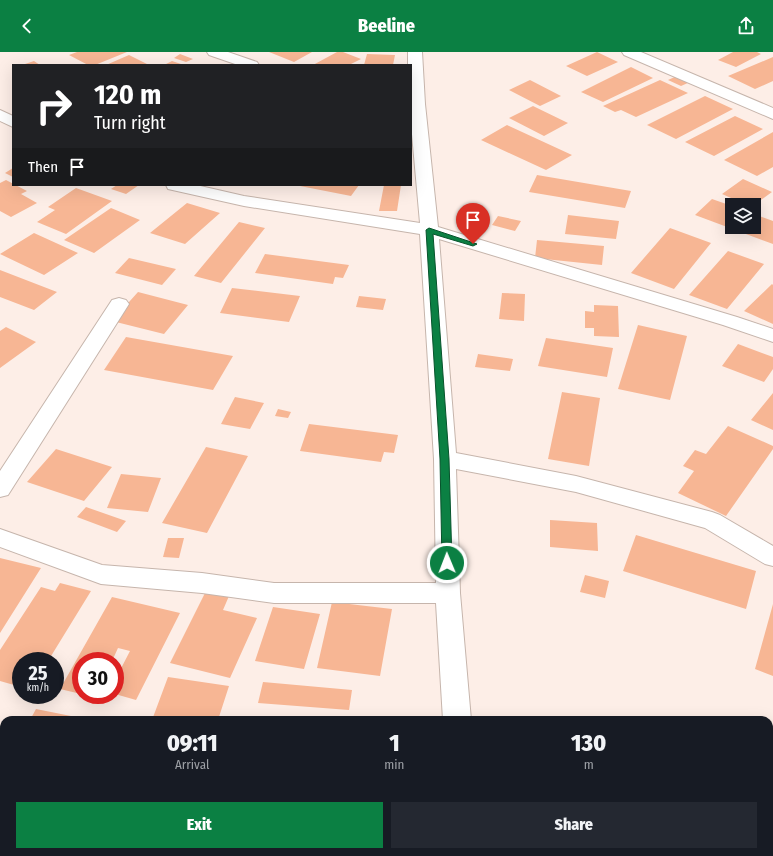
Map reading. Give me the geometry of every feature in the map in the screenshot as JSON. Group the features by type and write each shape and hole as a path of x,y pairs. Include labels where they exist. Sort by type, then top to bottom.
{"street":[{"path":"214,52 249,64"},
{"path":"415,52 414,104 429,230 444,459 448,593 457,716"},
{"path":"629,52 773,114"},
{"path":"0,115 12,121"},
{"path":"178,186 244,201 429,230 730,321 773,336"},
{"path":"0,489 119,304"},
{"path":"444,459 576,484 712,521 773,557"},
{"path":"0,538 101,574 202,583 274,593 448,593"}],"building":[{"path":"77,52 127,52 97,64 86,64 69,55"},
{"path":"269,52 312,52 294,62"},
{"path":"337,52 343,52 361,59 351,64 315,64"},
{"path":"597,52 618,62 587,76 566,66"},
{"path":"733,52 757,52 761,54 736,67 718,60"},
{"path":"180,54 193,59 186,62 174,58"},
{"path":"367,54 395,55 393,64 364,64"},
{"path":"129,55 147,64 108,64"},
{"path":"773,57 773,81 755,89 728,76"},
{"path":"34,61 38,64 25,64"},
{"path":"172,61 181,64 166,64"},
{"path":"631,67 653,78 603,102 581,92"},
{"path":"677,76 690,82 681,86 668,80"},
{"path":"530,80 561,96 540,106 509,90"},
{"path":"660,80 688,93 636,117 621,110 615,112 603,106"},
{"path":"705,96 733,109 676,139 647,125"},
{"path":"533,106 568,123 544,136 509,118"},
{"path":"735,116 763,129 714,156 685,142"},
{"path":"507,125 572,155 546,170 481,140"},
{"path":"773,132 773,167 757,176 724,160"},
{"path":"12,169 12,176 5,173"},
{"path":"537,175 631,191 625,208 529,192"},
{"path":"743,179 772,192 761,200 761,198 731,198 722,194"},
{"path":"6,180 12,183 12,186 17,186 27,191 21,194 37,203 11,217 0,211 0,183"},
{"path":"116,186 138,186 126,194 111,189"},
{"path":"300,186 358,186 351,196"},
{"path":"384,186 401,186 397,211 379,211"},
{"path":"76,188 112,201 66,234 37,222 55,210 48,207"},
{"path":"712,199 725,204 725,226 695,215"},
{"path":"187,203 220,213 185,244 150,233"},
{"path":"111,208 140,220 94,253 64,240"},
{"path":"568,215 619,221 616,239 565,234"},
{"path":"498,216 521,221 515,231 492,225"},
{"path":"761,217 773,221 773,244 746,234 761,234"},
{"path":"239,222 265,228 221,283 194,276"},
{"path":"670,228 711,243 674,289 631,273"},
{"path":"34,233 78,253 44,275 0,254"},
{"path":"537,240 604,246 602,265 535,258"},
{"path":"728,251 764,264 727,309 689,295"},
{"path":"265,254 349,265 343,278 335,277 333,284 255,273"},
{"path":"129,258 176,269 162,285 115,273"},
{"path":"0,270 57,292 34,310 0,297"},
{"path":"772,284 773,285 773,324 744,311"},
{"path":"232,288 300,296 289,322 220,313"},
{"path":"138,292 188,305 164,334 112,321"},
{"path":"502,293 525,294 524,321 499,319"},
{"path":"359,296 386,299 383,310 356,307"},
{"path":"594,305 618,306 619,337 594,336 594,328 585,328 585,311 594,312"},
{"path":"638,325 687,336 670,400 618,389"},
{"path":"6,327 36,342 0,368 0,331"},
{"path":"126,337 233,356 213,390 104,370"},
{"path":"546,338 613,348 607,377 538,366"},
{"path":"738,344 773,357 773,369 764,382 722,366"},
{"path":"478,354 513,359 510,371 475,367"},
{"path":"562,392 600,398 589,466 548,459"},
{"path":"773,393 773,430 751,420"},
{"path":"235,397 264,403 250,429 221,424"},
{"path":"278,409 291,412 288,418 275,416"},
{"path":"309,424 398,435 394,453 384,452 381,462 300,451"},
{"path":"728,426 773,446 773,449 726,516 678,493 694,471 683,466 695,450 706,454"},
{"path":"206,447 248,456 207,533 162,523"},
{"path":"56,449 112,467 84,501 27,482"},
{"path":"121,474 161,478 148,512 107,508"},
{"path":"86,507 126,521 117,532 77,517"},
{"path":"550,520 597,523 598,551 550,547"},
{"path":"636,535 756,571 746,609 623,571"},
{"path":"168,538 184,538 179,558 163,557"},
{"path":"0,558 41,568 0,633"},
{"path":"585,575 609,581 605,598 580,592"},
{"path":"60,583 91,591 54,652 12,652 12,684 0,681 0,650 41,587 55,591"},
{"path":"206,591 229,596 223,610 257,618 230,678 170,663"},
{"path":"112,597 180,613 136,700 124,697 124,663 130,651 118,648 116,652 81,652"},
{"path":"332,602 392,609 380,676 317,668"},
{"path":"773,604 773,676 755,669"},
{"path":"273,607 320,614 304,669 255,661"},
{"path":"72,668 72,692 64,690 64,682"},
{"path":"168,677 229,686 219,716 153,716"},
{"path":"263,682 352,690 349,710 258,703"},
{"path":"36,709 71,716 32,716"}],"route":[{"path":"447,563 444,459 429,230 473,244"}]}
